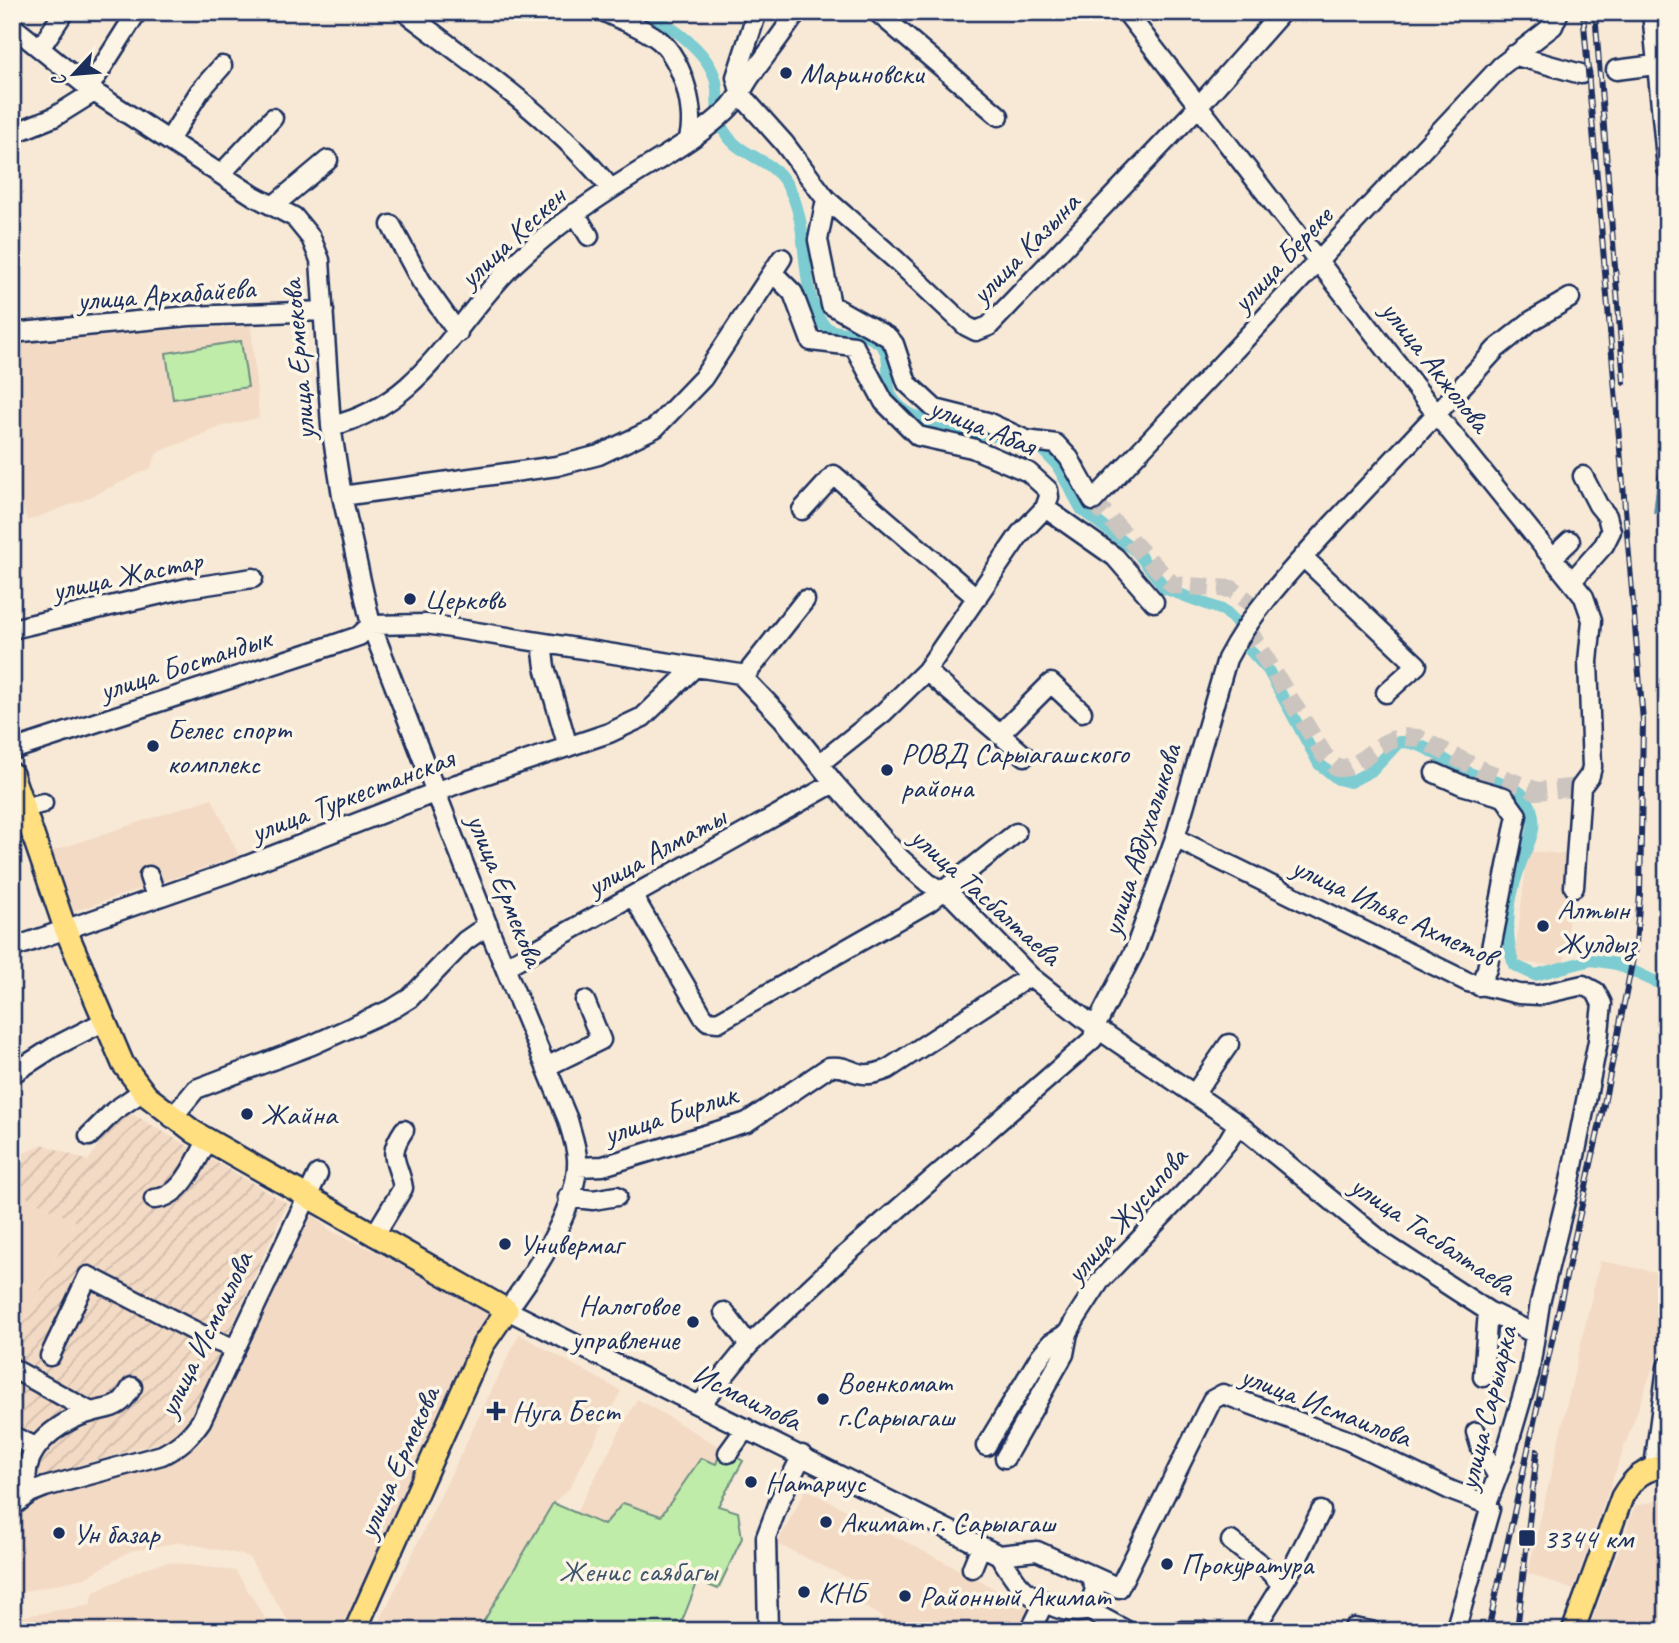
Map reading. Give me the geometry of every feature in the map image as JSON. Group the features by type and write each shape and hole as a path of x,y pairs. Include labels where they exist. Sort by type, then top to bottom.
{"main road":[{"path":"12,774 33,806 65,928 103,1022 123,1064 143,1091 172,1118 304,1198 507,1310"},
{"name":"улица Ермекова","path":"355,1631 483,1345 507,1310"},
{"path":"1573,1631 1622,1497 1633,1478 1660,1466"}],"street":[{"path":"41,47 64,12"},
{"path":"12,134 54,117 92,90 137,12"},
{"path":"405,12 512,93 595,169 611,189"},
{"path":"605,12 649,33 670,51 690,103 693,129 688,141"},
{"path":"741,95 736,77 757,12"},
{"name":"улица Кескен","path":"331,426 357,420 387,403 433,363 488,290 515,263 575,213 688,141 726,111 741,95 797,12"},
{"path":"877,12 999,116"},
{"name":"улица Казына","path":"741,95 784,143 826,199 897,261 965,326 976,331 984,330 1197,108 1282,12"},
{"name":"улица Береке","path":"826,199 818,240 831,305 888,337 894,344 907,383 935,409 987,422 1026,440 1056,444 1069,458 1093,501 1513,55 1553,26 1559,12"},
{"path":"1652,12 1667,169"},
{"name":"улица Акжолова","path":"1136,16 1197,108 1437,415 1573,580 1584,597 1592,620 1588,662 1592,767 1581,788 1574,887"},
{"name":"улица Ермекова","path":"12,26 92,90 300,223 316,247 324,311 331,426 342,496 371,625 488,925 568,1120 575,1146 577,1167 551,1243 531,1279 507,1310"},
{"path":"1513,55 1581,74"},
{"path":"169,140 200,91 222,65"},
{"path":"1616,70 1655,65"},
{"path":"222,173 273,118"},
{"path":"273,206 328,160"},
{"path":"575,213 589,236"},
{"path":"391,225 421,281 458,333"},
{"name":"улица Абая","path":"342,496 557,466 627,443 655,428 687,398 778,265 793,293 811,341 854,346 884,402 918,436 972,448 1028,472 1048,490 1049,497 1045,508"},
{"name":"улица Абдухалыкова","path":"700,1405 750,1345 843,1258 1093,1039 1095,1027 1135,952 1175,838 1227,659 1234,647 1303,557 1515,332 1570,298"},
{"name":"улица Архабайева","path":"12,333 189,316 324,311"},
{"path":"247,324 272,315"},
{"path":"802,510 835,475 977,598"},
{"path":"1573,580 1604,545 1611,531 1607,516 1583,476"},
{"path":"819,764 883,713 926,671 1020,534 1045,508 1115,557 1154,601"},
{"path":"1553,557 1570,541"},
{"path":"1303,557 1417,665 1386,693"},
{"name":"улица Жастар","path":"12,629 187,588 253,578"},
{"path":"371,625 426,624 725,670 744,677 805,600"},
{"name":"улица Бостандык","path":"12,750 359,636 371,625"},
{"path":"542,643 545,667 568,747"},
{"name":"улица Туркестанская","path":"12,948 225,874 436,793 568,747 592,747 643,717 695,667"},
{"path":"926,671 1025,756"},
{"name":"улица Тасбалтаева","path":"744,677 900,858 941,892 953,897 1030,976 1095,1027 1238,1124 1385,1244 1488,1311 1535,1334"},
{"path":"999,735 1051,682 1082,712"},
{"path":"1435,773 1462,785 1504,797 1517,815 1487,969 1479,986"},
{"name":"улица Алматы","path":"505,967 834,783"},
{"path":"633,897 703,1016 708,1021 718,1022 886,928 941,892 1016,833"},
{"name":"улица Ильяс Ахметов","path":"1175,838 1479,986 1519,994 1557,992 1583,985 1596,992"},
{"path":"149,876 156,897"},
{"path":"172,1118 196,1089 312,1045 394,1008 410,998 465,941 488,925"},
{"name":"улица Бирлик","path":"577,1167 603,1166 747,1122 829,1067 837,1066 863,1076 873,1075 910,1055 1030,976"},
{"name":"улица Сарыарка","path":"1455,1631 1490,1510 1487,1504 1526,1384 1598,1041 1602,1004 1596,992"},
{"path":"546,1068 600,1041 585,1001"},
{"path":"12,1074 54,1047 103,1022"},
{"path":"1195,1094 1229,1044"},
{"path":"89,1136 114,1111 143,1091"},
{"name":"улица Жусипова","path":"1005,1458 1064,1354 1068,1333 1100,1281 1188,1189 1228,1141 1238,1124"},
{"path":"374,1236 403,1188 393,1157 396,1141 404,1130"},
{"path":"154,1199 170,1195 178,1189 208,1140"},
{"name":"улица Исмаилова","path":"12,1507 42,1494 162,1455 180,1446 201,1421 304,1198 318,1174"},
{"path":"568,1198 593,1200 617,1196"},
{"path":"50,1356 88,1276 210,1339 234,1348"},
{"name":"Исмаилова","path":"507,1310 999,1555 1021,1587 1045,1601 1069,1612 1088,1610"},
{"path":"1483,1377 1488,1311"},
{"path":"724,1312 750,1345"},
{"path":"986,1446 1051,1343 1068,1333"},
{"path":"1660,1466 1667,1367"},
{"path":"12,1368 91,1412"},
{"path":"42,1494 24,1479 25,1468 36,1447 71,1421 115,1406 132,1387"},
{"name":"улица Исмаилова","path":"1090,1575 1119,1588 1212,1401 1223,1394 1347,1440 1452,1491 1487,1504"},
{"path":"1014,1398 1034,1408"},
{"path":"728,1453 746,1427"},
{"path":"1476,1432 1481,1448 1497,1475"},
{"path":"12,1436 36,1447"},
{"path":"768,1631 766,1537 802,1455"},
{"path":"12,1483 42,1494"},
{"path":"1253,1631 1321,1511"},
{"path":"1231,1541 1268,1570 1281,1584"},
{"path":"972,1568 981,1546"},
{"path":"1021,1587 1020,1568 1024,1558 1037,1551"},
{"path":"999,1555 1037,1551 1090,1575 1095,1589 1088,1610 1127,1631"},
{"path":"1030,1631 1045,1601"},
{"path":"1179,1631 1202,1631"}],"shaded area":[{"path":"251,326 259,418 223,426 157,453 151,468 86,499 27,521 12,475 12,338"},
{"path":"212,798 239,856 71,912 49,852"},
{"name":"Алтын Жулдыз","path":"1528,851 1575,855 1564,966 1514,962"},
{"path":"122,1108 287,1203 193,1414 180,1433 160,1442 21,1482 12,1492 12,1347 75,1221 12,1190 12,1142 20,1155 43,1144 88,1161"},
{"path":"12,1190 75,1221 12,1347"},
{"path":"313,1215 331,1231 381,1254 489,1314 348,1631 294,1631 248,1556 181,1542 130,1551 85,1578 12,1594 12,1534 24,1508 70,1485 179,1456 202,1442 284,1264"},
{"path":"1600,1261 1667,1274 1667,1294 1656,1359 1573,1590 1528,1573"},
{"path":"519,1334 621,1391 569,1489 553,1503 478,1631 375,1631"},
{"path":"637,1399 722,1448 716,1465 701,1458 661,1516 624,1503 604,1525 576,1513"},
{"path":"806,1489 1035,1610 1025,1631 876,1631 883,1617 859,1603 865,1586 777,1544"},
{"path":"1667,1498 1667,1631 1588,1631 1635,1506"},
{"path":"168,1562 236,1571 273,1631 12,1631 12,1618 90,1605 94,1592 145,1568"}],"green space":[{"path":"241,341 248,387 173,399 166,353"},
{"name":"Женис саябагы","path":"722,1448 743,1461 718,1506 738,1512 742,1538 718,1589 698,1581 678,1631 478,1631 553,1503 604,1525 623,1503 661,1516 701,1458 716,1464"}],"waterway":[{"path":"647,12 691,43 708,64 717,88 717,106 722,128 732,142 772,168 786,183 798,211 812,302 825,326 867,337 883,347 888,358 890,392 897,404 909,413 942,425 1009,440"},
{"path":"1030,445 1038,445 1057,465 1082,510 1137,552 1166,589 1225,611 1237,623 1247,647 1268,670 1319,764 1338,779 1350,782 1373,770 1399,742 1409,743 1426,748 1467,772 1506,785 1526,798 1531,808 1533,829 1510,902 1508,927 1514,965 1535,975 1591,960 1617,964 1667,987"},
{"path":"1655,512 1659,476 1667,466"}],"tunnel":[{"path":"1093,501 1173,585 1232,589 1259,610"},
{"path":"1247,628 1324,755 1337,768 1356,764 1391,740 1403,737 1418,738 1479,769 1537,791 1581,787"}],"railway":[{"path":"1488,1631 1602,1114 1636,943 1640,894 1643,721 1583,12"},
{"path":"1595,12 1624,382"},
{"path":"1517,1631 1537,1451"}],"place":[{"name":"Мариновски","path":"786,73"},
{"name":"Церковь","path":"410,599"},
{"name":"Белес спорт комплекс","path":"153,746"},
{"name":"РОВД Сарыагашского района","path":"887,770"},
{"name":"Алтын Жулдыз","path":"1543,926"},
{"name":"Жайна","path":"247,1114"},
{"name":"Универмаг","path":"505,1244"},
{"name":"Налоговое управление","path":"693,1322"},
{"name":"Военкомат г.Сарыагаш","path":"823,1399"},
{"name":"Нуга Бест","path":"496,1411"},
{"name":"Натариус","path":"751,1482"},
{"name":"Акимат г. Сарыагаш","path":"826,1522"},
{"name":"Ун базар","path":"59,1533"},
{"name":"3344 км","path":"1527,1538"},
{"name":"Прокуратура","path":"1167,1564"},
{"name":"КНБ","path":"804,1592"},
{"name":"Районный Акимат","path":"905,1596"}]}
